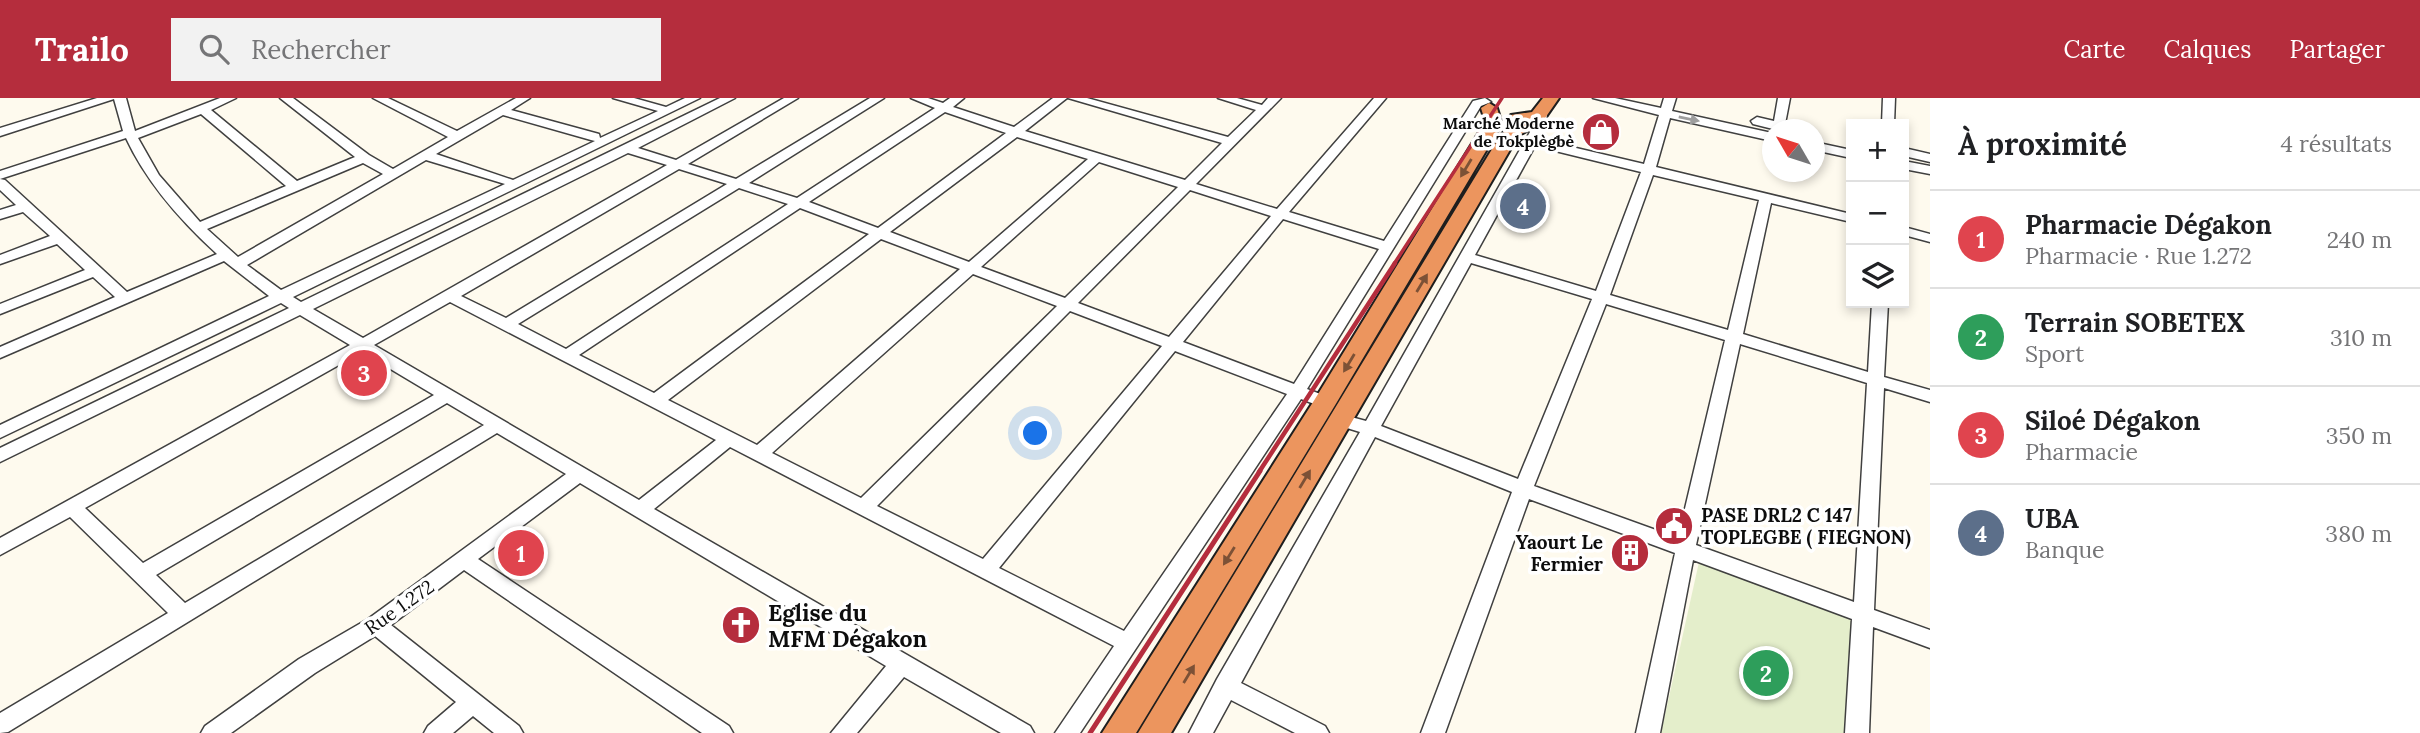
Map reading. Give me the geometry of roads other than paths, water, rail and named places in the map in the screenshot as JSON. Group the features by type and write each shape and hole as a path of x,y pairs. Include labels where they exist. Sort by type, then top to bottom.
{"highway":[{"path":"1487,103 1506,116 1538,118"},
{"path":"1154,733 1490,129 1493,121 1487,103"},
{"path":"1118,733 1333,411 1509,135 1513,130 1538,118"}],"street":[{"path":"0,132 109,98"},
{"path":"120,98 130,135 166,193 232,259 286,301 1022,733"},
{"path":"0,176 130,135 230,98"},
{"path":"286,98 364,158 393,174"},
{"path":"379,98 457,136"},
{"path":"494,98 595,137"},
{"path":"619,98 661,108"},
{"path":"0,457 507,180 682,98"},
{"path":"0,447 694,98"},
{"path":"0,422 286,301 714,98"},
{"path":"0,432 286,301 629,149 729,98"},
{"path":"0,547 363,346 792,98"},
{"path":"506,325 878,98"},
{"path":"917,98 1184,186 1387,247"},
{"path":"567,356 958,98"},
{"path":"655,401 1061,98"},
{"path":"1074,98 1231,142"},
{"path":"1224,98 1270,103"},
{"path":"986,570 1279,215 1380,98"},
{"path":"1599,98 1668,104"},
{"path":"1651,98 1762,128"},
{"path":"1779,119 1784,98"},
{"path":"1888,119 1889,98"},
{"path":"863,508 1270,103"},
{"path":"1068,733 1297,391 1477,104 1487,103"},
{"path":"1433,733 1523,489 1601,297 1648,169 1668,104"},
{"path":"0,353 125,298 232,259 393,174 512,105"},
{"path":"203,109 295,186"},
{"path":"1200,733 1468,257 1538,118 1648,169 1846,217"},
{"path":"1825,136 1846,140"},
{"path":"1825,148 1846,152"},
{"path":"629,149 799,203 1297,391 1372,429 1523,489 1930,639"},
{"path":"1909,153 1930,158"},
{"path":"424,155 507,180"},
{"path":"199,227 364,158"},
{"path":"759,454 1096,158"},
{"path":"1909,166 1930,170"},
{"path":"0,183 125,298"},
{"path":"1648,733 1686,547 1736,338 1766,197"},
{"path":"0,215 24,207"},
{"path":"1909,232 1930,238"},
{"path":"0,260 59,237"},
{"path":"1468,257 1930,396"},
{"path":"0,309 95,271"},
{"path":"450,296 1128,643"},
{"path":"1857,733 1880,308"},
{"path":"142,574 446,395"},
{"path":"7,733 0,725 497,425"},
{"path":"641,509 729,439"},
{"name":"Rue 1.272","path":"213,733 307,666 376,625 580,473"},
{"path":"73,508 184,615"},
{"path":"464,560 721,733"},
{"path":"376,625 511,733"},
{"path":"843,733 901,664"},
{"path":"1225,686 1317,733"},
{"path":"436,733 473,702"}],"railway":[{"path":"1394,264 1502,98"},
{"path":"1259,472 1395,263"},
{"path":"1090,733 1260,471"}],"place":[{"name":"Marché Moderne de Tokplègbè","path":"1601,132"},
{"name":"UBA","path":"1523,206"},
{"name":"Siloé Dégakon","path":"364,373"},
{"name":"PASE DRL2 C 147 TOPLEGBE ( FIEGNON)","path":"1674,526"},
{"name":"Pharmacie Dégakon","path":"521,553"},
{"name":"Yaourt Le Fermier","path":"1630,553"},
{"name":"Eglise du MFM Dégakon","path":"741,625"},
{"name":"Terrain SOBETEX","path":"1766,673"}]}
